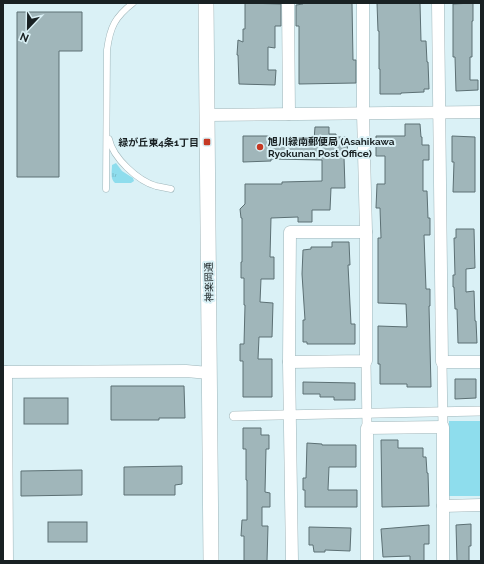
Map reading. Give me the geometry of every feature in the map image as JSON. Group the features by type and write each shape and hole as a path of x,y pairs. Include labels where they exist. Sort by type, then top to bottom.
{"street":[{"name":"神楽岡通","path":"206,3 211,561"},
{"path":"288,3 289,114"},
{"path":"363,3 363,114 366,232 367,561"},
{"path":"438,3 443,411 443,561"},
{"path":"207,115 481,112"},
{"path":"292,561 289,362 290,232 366,232"},
{"path":"289,362 366,360"},
{"path":"442,362 481,362"},
{"path":"7,561 4,372 186,371 209,373"},
{"path":"234,416 367,412 481,411"},
{"path":"367,428 443,427"},
{"path":"442,506 481,505"}],"lane":[{"path":"106,189 107,50 109,36 119,15 133,3"},
{"path":"107,132 110,145 127,168 155,186 172,188"}],"green space":[{"path":"116,163 122,171 133,178 134,181 131,183 115,183 113,181 112,165"},
{"path":"449,421 481,421 481,496 449,496"}],"building":[{"path":"245,3 281,4 281,26 275,26 275,48 268,47 268,70 276,70 275,85 239,84 237,55 238,40 243,42 243,29 245,29"},
{"path":"303,3 352,3 353,60 356,60 356,83 299,84 299,26 296,26 296,5"},
{"path":"377,3 420,3 421,41 426,41 428,62 429,89 424,89 424,92 380,94"},
{"path":"473,3 470,80 478,80 478,90 456,91 455,57 453,57 453,4"},
{"path":"17,12 82,12 82,51 59,51 59,177 17,177"},
{"path":"405,124 420,124 422,145 429,145 429,160 423,160 423,191 427,191 428,218 430,218 430,235 424,235 426,289 430,289 431,387 407,387 407,384 380,384 380,364 378,364 378,326 407,327 406,304 378,303 378,238 381,238 380,208 376,208 377,184 385,184 385,156 376,156 376,136 405,136"},
{"path":"315,127 329,127 329,134 336,134 336,137 348,137 347,157 344,157 345,188 331,188 330,210 312,210 312,222 298,222 298,217 271,218 270,257 274,257 274,279 261,279 260,302 273,303 272,337 259,337 258,359 272,359 272,397 243,397 243,361 240,361 240,344 244,344 245,305 244,278 241,278 242,218 240,209 245,204 245,184 282,184 282,182 322,181 322,160 271,159 271,161 243,162 243,136 271,136 271,140 314,140"},
{"path":"452,136 475,137 475,192 453,192 454,162 452,162"},
{"path":"456,229 474,229 475,268 466,269 466,292 474,291 477,343 458,343 457,309 455,309 453,287 453,275 455,275 454,238 456,238"},
{"path":"332,242 349,242 350,265 348,265 351,324 355,324 355,344 307,344 307,342 303,342 303,320 305,320 302,274 303,250 311,249 311,247 332,247"},
{"path":"455,379 476,379 476,398 455,399"},
{"path":"303,382 355,383 355,400 334,400 334,397 320,397 320,394 303,394"},
{"path":"111,386 184,386 185,418 159,418 159,420 111,420"},
{"path":"24,398 68,398 68,424 24,424"},
{"path":"243,428 261,428 261,435 269,435 269,449 266,449 265,492 270,493 270,507 262,507 262,526 268,526 267,561 244,561 244,536 241,536 242,520 247,520 247,480 246,449 243,449"},
{"path":"381,440 398,440 398,448 423,448 423,457 426,457 428,473 429,506 382,507"},
{"path":"307,443 322,445 356,445 356,467 329,467 328,490 357,490 357,507 305,507 303,478 306,478"},
{"path":"182,466 182,484 175,485 175,495 124,495 124,467"},
{"path":"82,470 82,495 21,496 21,471"},
{"path":"48,522 87,522 87,542 48,542"},
{"path":"471,524 469,561 457,561 456,525"},
{"path":"429,525 429,544 424,544 424,561 410,561 410,556 383,557 381,529"},
{"path":"309,527 351,528 350,551 325,550 325,552 314,552 313,545 309,545"}],"place":[{"name":"緑が丘東4条1丁目","path":"207,142"},
{"name":"旭川緑南郵便局 (Asahikawa Ryokunan Post Office)","path":"260,147"}]}
